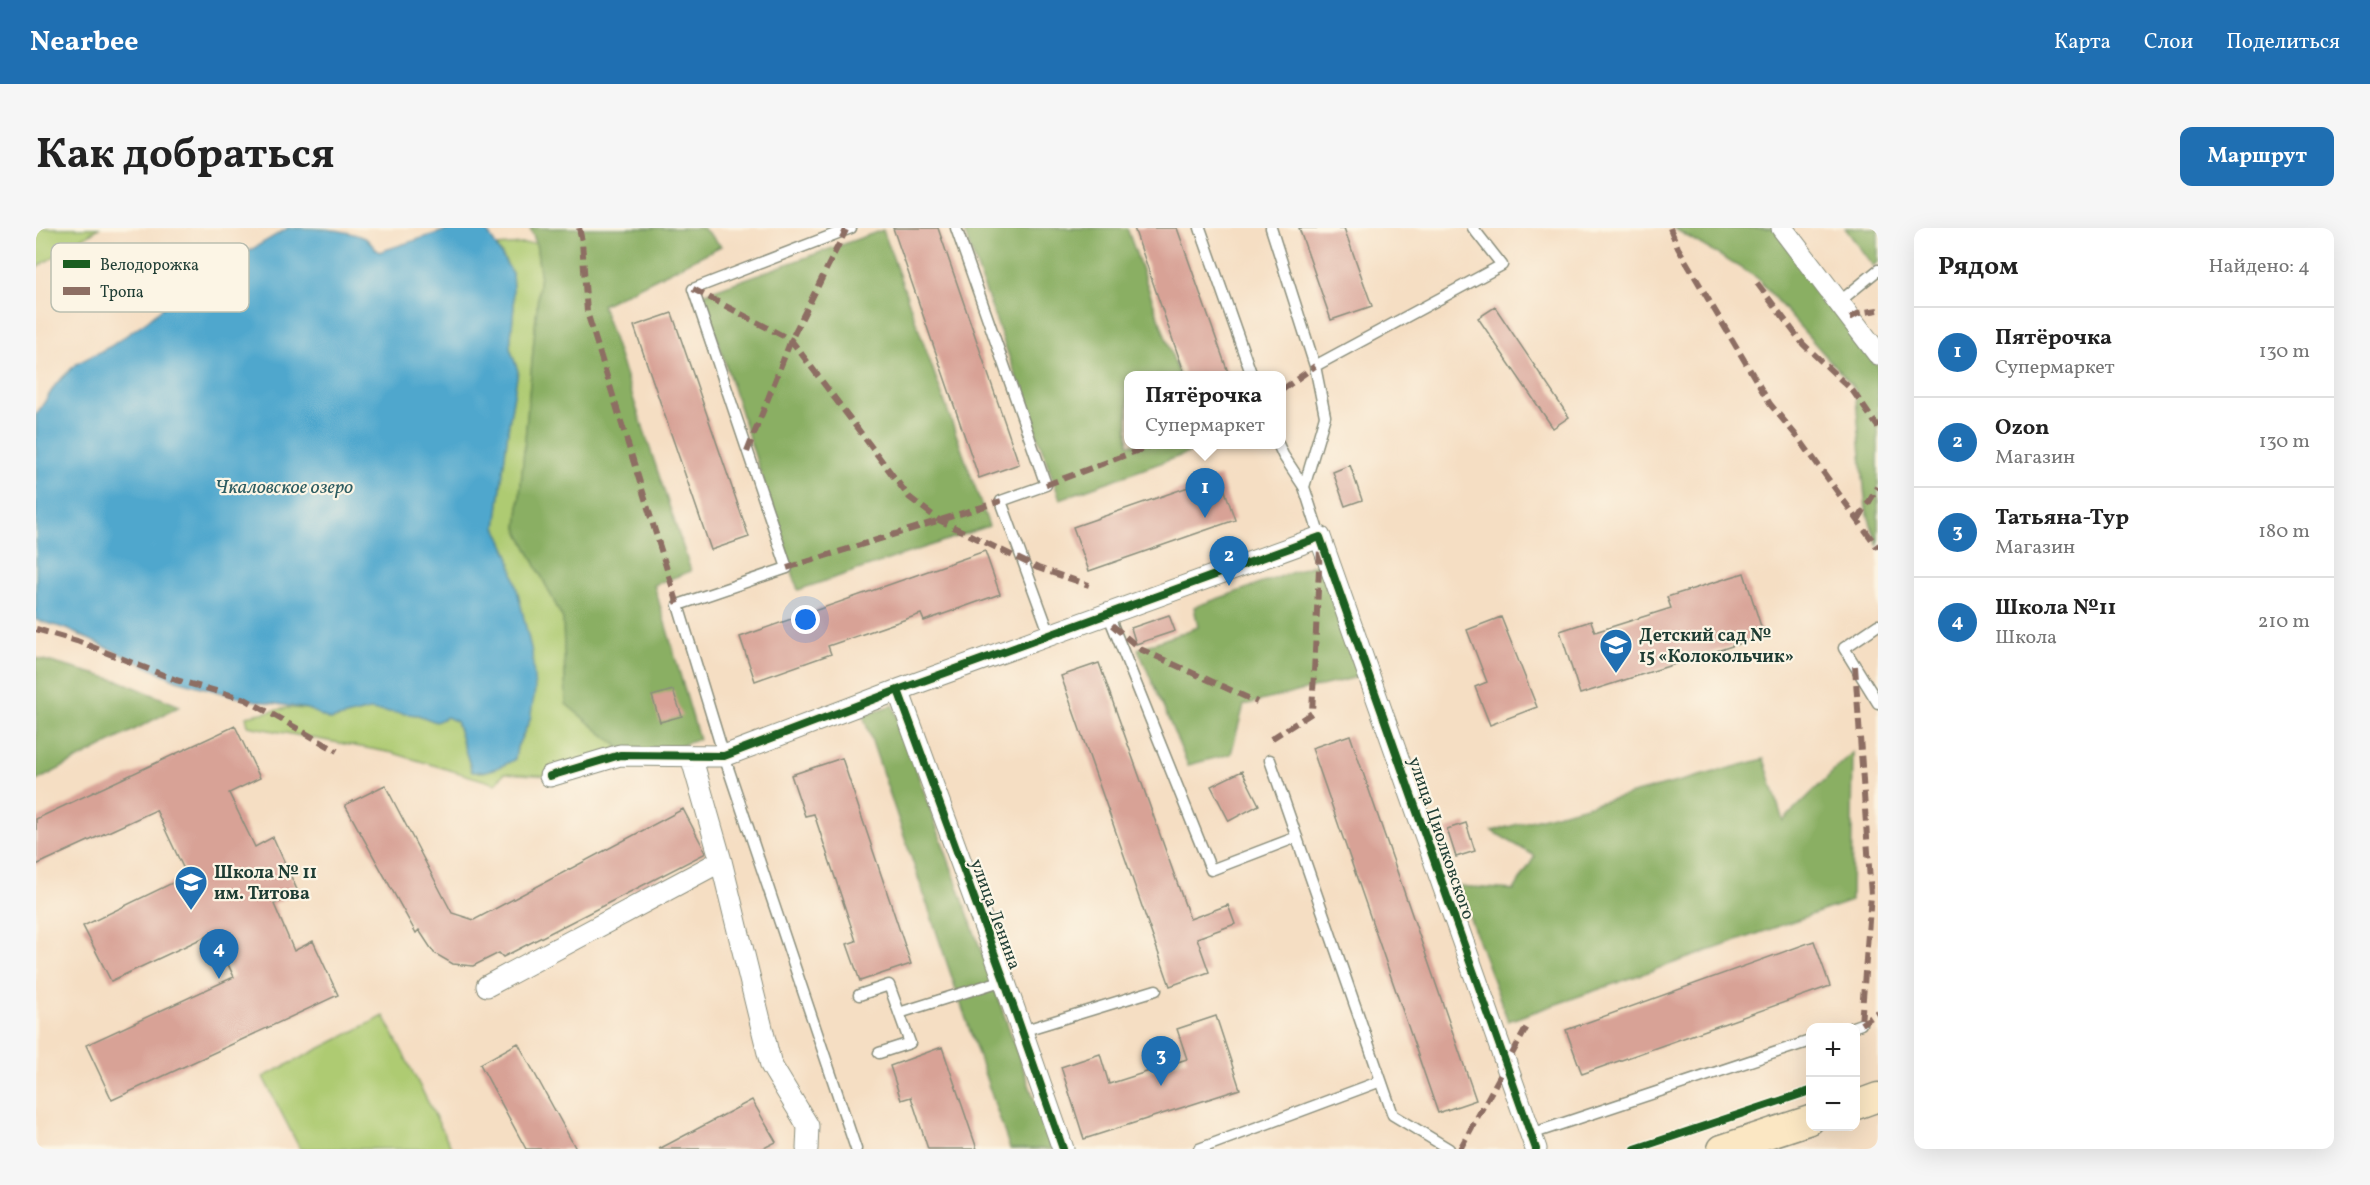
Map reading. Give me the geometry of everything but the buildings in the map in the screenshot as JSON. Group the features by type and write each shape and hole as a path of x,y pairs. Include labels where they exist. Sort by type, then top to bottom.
{"street":[{"path":"1782,228 1878,354"},
{"path":"550,776 621,755 724,756 898,690 1320,537"},
{"name":"улица Циолковского","path":"1320,537 1534,1141"},
{"name":"улица Ленина","path":"898,690 1063,1149"},
{"path":"691,756 721,861 771,1065 808,1126 807,1149"},
{"path":"487,986 721,861"},
{"path":"1860,1104 1878,1097"},
{"path":"1722,1149 1806,1121"}],"lane":[{"path":"851,228 693,289 787,568 678,605 724,756 856,1149"},
{"path":"956,228 1046,485 1001,501 1050,635"},
{"path":"1200,228 1251,371"},
{"path":"1271,228 1315,366 1325,416 1304,487"},
{"path":"1315,366 1502,266 1473,228"},
{"path":"1839,302 1878,270"},
{"path":"1280,449 1304,487 1320,537"},
{"path":"1108,614 1211,870 1297,837"},
{"path":"1878,625 1844,648 1878,703"},
{"path":"1270,760 1393,1115 1449,1149"},
{"path":"899,1013 1004,980"},
{"path":"859,995 889,985 910,1043 879,1053"},
{"path":"1022,1031 1156,990"},
{"path":"1534,1141 1806,1042"},
{"path":"1199,1149 1381,1081"}],"green space":[{"path":"36,228 99,228 75,243 51,243 51,258 36,268"},
{"path":"530,228 703,228 721,246 602,305 691,571 654,585 699,739 650,757 620,748 566,704 563,619 517,528 540,273 536,243"},
{"path":"963,228 1127,228 1178,371 1124,371 1124,449 1199,449 1060,499"},
{"path":"1673,228 1774,228 1878,366 1878,546 1866,509 1855,389 1756,277"},
{"path":"1845,228 1878,228 1878,262 1873,266"},
{"path":"883,230 989,526 798,590 703,294"},
{"path":"536,243 540,273 517,528 563,619 566,704 620,748 550,776 504,773 496,784 393,753 248,726 246,716 287,708 308,709 331,720 369,710 418,715 436,722 447,717 456,721 472,772 484,772 515,759 517,747 530,720 532,653 509,556 496,527 518,371 510,348 514,306 512,273 497,246"},
{"path":"1319,563 1358,677 1244,705 1231,754 1188,765 1138,649 1198,627 1194,607"},
{"path":"36,658 120,681 180,706 36,781"},
{"path":"893,705 1052,1149 1010,1149 863,715"},
{"path":"1853,752 1851,901 1508,1021 1458,886 1514,890 1535,856 1492,831 1764,759 1783,821"},
{"path":"384,1016 452,1149 300,1149 263,1077"}],"water":[{"name":"Чкаловское озеро","path":"288,228 347,232 365,238 379,252 453,228 486,229 512,273 514,306 510,348 518,371 496,527 509,556 518,593 532,653 535,690 530,720 517,747 515,759 500,767 484,772 472,772 456,721 447,717 436,722 418,715 369,710 330,720 308,709 245,699 176,680 67,629 36,620 36,415 56,384 76,364 111,346 157,312 249,312 249,251"}],"marked path":[{"path":"579,228 587,312 678,605"},
{"path":"1670,228 1678,248 1770,404 1800,440 1878,548"},
{"path":"747,452 791,340 846,230"},
{"path":"1757,283 1803,344 1852,390 1878,427"},
{"path":"693,289 791,340 909,497 939,520 1038,568 1089,585"},
{"path":"1850,318 1859,313 1878,310"},
{"path":"1286,387 1315,366"},
{"path":"1046,485 1142,449"},
{"path":"1858,520 1878,487"},
{"path":"787,568 1001,501"},
{"path":"1271,739 1312,713 1320,548"},
{"path":"1112,625 1140,649 1257,702"},
{"path":"36,629 77,641 176,680 245,699 337,751"},
{"path":"1855,666 1871,895 1861,1024"},
{"path":"1861,1024 1878,1013"},
{"path":"1460,1149 1529,1023"}],"cycle path":[{"path":"550,776 620,755 724,756 898,690 1320,537 1536,1149"},
{"path":"898,690 1063,1149"},
{"path":"1635,1149 1806,1092"}],"place":[{"name":"Пятёрочка","path":"1205,518"},
{"name":"Ozon","path":"1229,586"},
{"name":"Детский сад № 15 «Колокольчик»","path":"1616,674"},
{"name":"Школа № 11 им. Титова","path":"191,911"},
{"name":"Школа №11","path":"219,979"},
{"name":"Татьяна-Тур","path":"1161,1086"}]}
